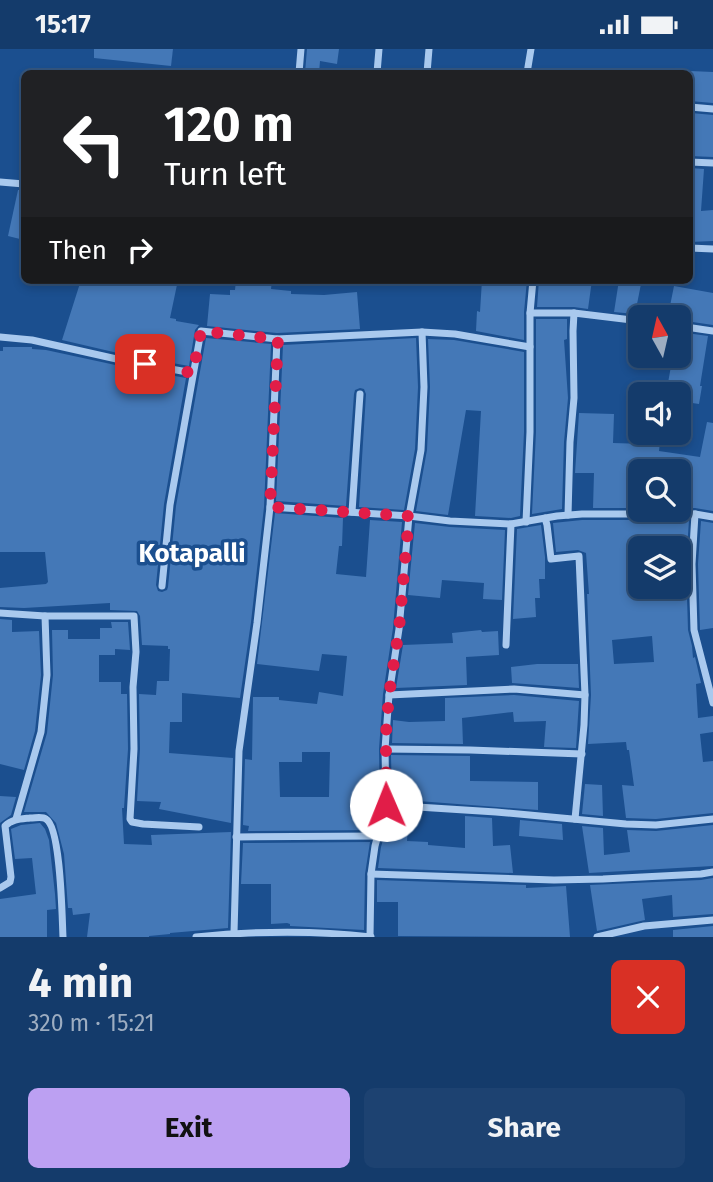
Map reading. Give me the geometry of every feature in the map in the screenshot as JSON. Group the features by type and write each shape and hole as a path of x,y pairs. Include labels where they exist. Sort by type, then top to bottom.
{"street":[{"path":"299,70 302,49"},
{"path":"377,70 379,49"},
{"path":"427,70 429,49"},
{"path":"528,70 531,49"},
{"path":"693,107 713,109"},
{"path":"693,162 713,163"},
{"path":"0,182 21,184"},
{"path":"693,248 713,249"},
{"path":"526,522 533,284"},
{"path":"530,313 574,313 628,320"},
{"path":"568,515 574,398 574,313"},
{"path":"691,328 713,331"},
{"path":"162,586 170,505 201,331 278,339 422,332 456,334 530,347"},
{"path":"197,937 290,932 371,937 371,874 377,836 386,805 385,749 389,695 399,629 409,516 421,450 424,387 422,332"},
{"path":"0,337 32,340 193,373"},
{"path":"234,933 239,751 270,507 278,339"},
{"path":"352,512 360,394"},
{"path":"270,507 511,523 568,515 612,513 713,517"},
{"path":"695,515 692,564 694,630 713,703"},
{"path":"545,518 551,559 579,556 585,695 575,819"},
{"path":"506,645 511,523"},
{"path":"0,613 134,616 136,652 130,819 143,824 199,827"},
{"path":"16,819 41,731 47,675 45,616"},
{"path":"389,695 514,689 585,695"},
{"path":"385,749 582,754"},
{"path":"386,805 626,824 656,825 713,819"},
{"path":"0,888 10,882 11,877 5,826 16,819 48,820 54,831 60,872 63,937"},
{"path":"236,837 377,836"},
{"path":"371,874 603,880 713,872"},
{"path":"597,937 644,926 713,920"},
{"path":"644,926 645,937"}],"building":[{"path":"94,49 173,49 171,66 94,58"},
{"path":"307,49 339,49 337,64 320,61 319,70 305,70"},
{"path":"693,71 713,72 713,103 693,101"},
{"path":"693,113 713,115 713,157 693,156"},
{"path":"693,168 704,169 701,211 713,210 713,241 693,242"},
{"path":"18,190 21,190 21,239 8,236"},
{"path":"80,284 177,284 170,318 199,325 195,330 189,366 62,340"},
{"path":"236,284 272,284 271,289 291,291 291,294 357,292 360,329 277,333 207,326 210,294 230,295 230,290 235,290"},
{"path":"482,284 527,284 524,340 476,331 477,311 480,312"},
{"path":"539,284 591,284 588,309 537,307"},
{"path":"618,284 641,284 637,305 628,305 628,313 614,312"},
{"path":"674,286 713,293 713,325 691,322 691,305 670,305"},
{"path":"536,319 567,319 567,339 564,340 568,398 562,509 532,514 536,432"},
{"path":"691,334 708,336 699,404 691,403 691,382 668,382 671,368 691,368"},
{"path":"206,338 271,344 264,507 240,698 182,693 182,722 170,722 169,753 233,758 231,823 159,809 161,802 137,801 139,694 156,695 157,681 169,681 170,649 168,646 142,645 140,616 137,611 110,610 110,603 0,607 0,588 48,582 45,552 0,552 0,351 3,351 3,347 32,347 186,378 164,504 156,585 158,591 162,592 168,587 176,506"},
{"path":"416,338 418,387 415,449 404,510 359,507 366,394 364,389 360,388 355,390 354,394 346,506 276,501 283,345"},
{"path":"428,339 454,340 524,352 520,516 475,516 481,411 466,410 448,515 416,511 427,450 430,387"},
{"path":"579,413 614,414 613,443 660,445 659,451 700,457 707,422 713,423 713,511 691,508 691,459 628,459 628,508 593,508 594,473 575,473"},
{"path":"275,513 343,518 342,546 339,546 336,574 366,577 370,520 402,522 393,628 383,694 379,749 380,804 373,830 248,831 249,826 243,825 245,759 252,760 253,697 279,697 279,700 317,704 319,692 343,696 347,656 322,654 319,671 257,664","holes":["302,752 330,752 329,797 280,797 279,762 302,762"]},
{"path":"582,520 689,522 688,536 628,536 628,599 687,599 688,630 701,683 696,684 698,718 713,716 713,732 700,734 703,762 713,761 713,813 656,819 626,818 622,785 634,786 626,742 588,744 591,695 586,553 578,550 556,552 553,523","holes":["652,636 654,662 614,664 612,640"]},
{"path":"701,521 713,523 713,628 700,630 698,564"},
{"path":"415,523 505,530 502,600 483,599 484,583 442,580 440,598 408,595"},
{"path":"541,525 545,579 539,579 540,598 535,598 536,617 513,619 517,529"},
{"path":"0,619 12,620 12,632 39,631 41,675 35,731 24,770 0,764"},
{"path":"111,622 128,622 130,650 115,649 115,655 99,655 99,682 121,682 121,694 127,694 128,749 122,808 124,844 152,845 151,835 231,832 228,928 149,937 87,937 90,913 73,915 72,908 68,908 64,854 56,823 46,812 24,812 47,733 53,675 52,630 68,630 68,639 100,639 100,628 112,628"},
{"path":"498,631 499,655 466,657 467,685 396,688 403,645 453,643 452,633"},
{"path":"578,664 579,688 512,683 511,667"},
{"path":"514,695 579,701 576,748 544,747 546,721 514,722 513,712 462,718 463,744 392,743 393,720 445,721 445,698"},
{"path":"391,755 470,756 470,781 538,782 538,810 392,799"},
{"path":"585,784 602,785 603,816 582,814"},
{"path":"0,796 16,797 11,815 0,823"},
{"path":"391,811 409,813 407,841 465,848 465,816 492,818 493,846 510,845 513,873 378,868"},
{"path":"520,820 562,824 563,840 519,836"},
{"path":"40,823 49,840 56,909 47,910 47,937 0,937 0,899 36,894 32,858 15,859 11,829"},
{"path":"713,825 713,866 589,873 582,826 603,828 604,855 630,852 627,830 656,831"},
{"path":"370,842 365,874 364,930 271,924 271,884 241,884 243,843"},
{"path":"713,878 713,914 673,917 672,895 642,899 645,920 597,931 590,885"},
{"path":"377,880 526,885 526,888 566,886 570,937 398,936 398,902 377,902"},
{"path":"713,926 713,937 673,937 673,930"}],"district":[{"name":"Kotapalli","path":"192,553"}],"route":[{"path":"145,364 193,373 201,331 278,339 270,507 409,516 399,629 389,695 385,749 386,805"}]}
